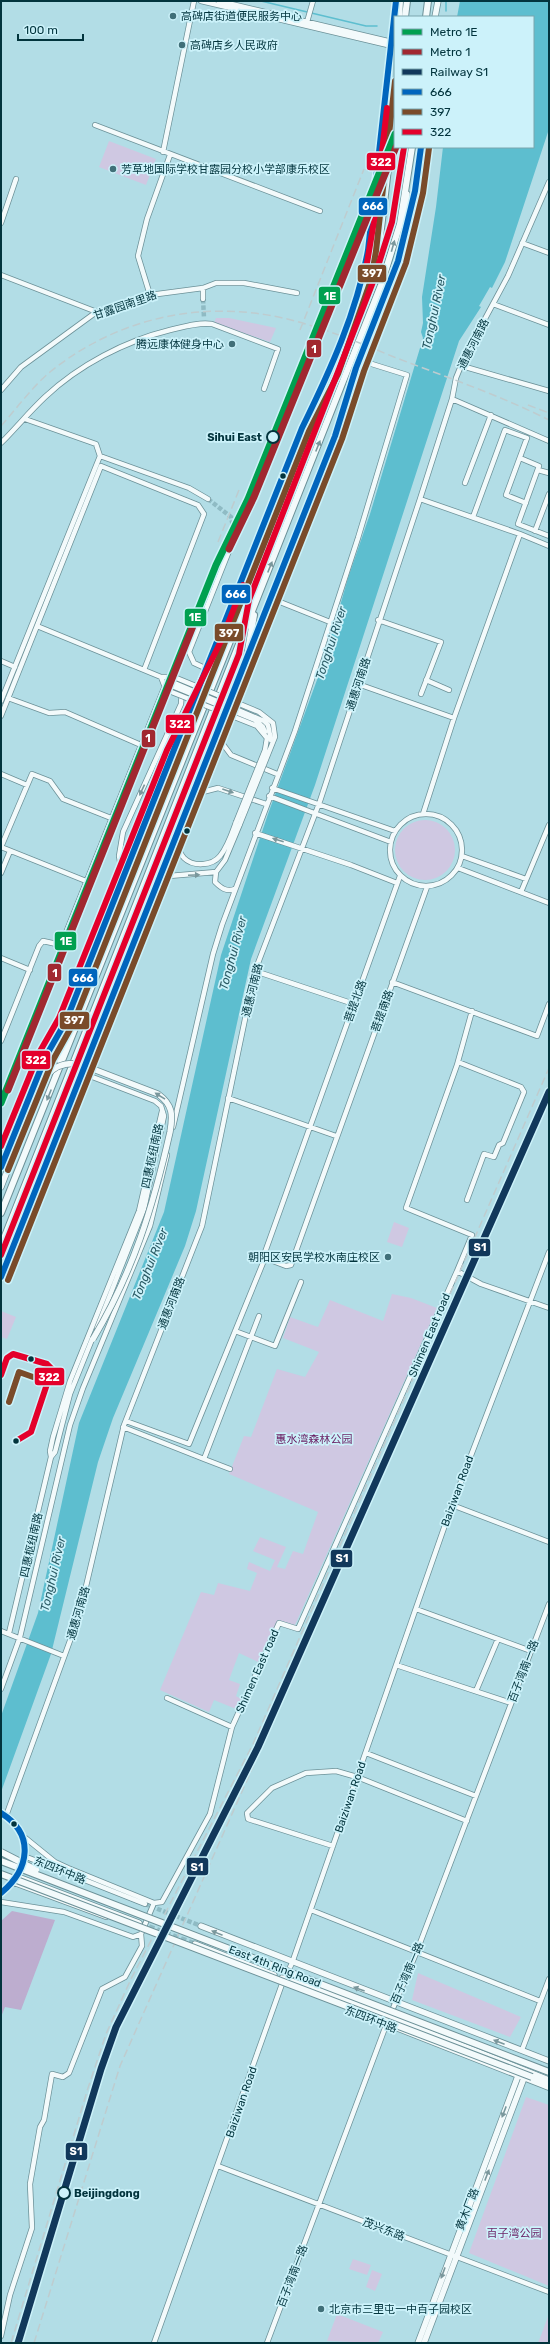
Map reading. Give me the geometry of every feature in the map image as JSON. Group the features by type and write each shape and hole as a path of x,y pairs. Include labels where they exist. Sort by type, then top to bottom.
{"highway":[{"path":"399,16 400,1"},
{"path":"405,16 407,1"},
{"path":"426,14 428,1"},
{"path":"1,1213 59,1071 228,642 360,316 372,282 382,222 394,118"},
{"path":"1,1246 381,285 400,224 407,189 412,148"},
{"path":"247,656 256,603"},
{"path":"174,753 228,642"},
{"path":"59,1071 66,1021"},
{"path":"16,1208 51,1151"},
{"path":"1,1852 61,1883"},
{"name":"East 4th Ring Road","path":"1,1861 549,2072"},
{"name":"East 4th Ring Road","path":"1,1874 549,2084"},
{"path":"1,1878 56,1895"}],"main road":[{"path":"395,16 396,1"},
{"path":"435,16 438,1"},
{"path":"1,1167 46,1056 66,1021 174,753 302,428 330,371 363,278 368,250 394,22"},
{"path":"1,1277 334,436 359,360 389,288 404,238 415,191 421,148"},
{"path":"404,238 407,189"},
{"path":"1,1186 43,1079 48,1072 68,1063 80,1064 158,1094 166,1100 171,1108 173,1116 170,1132 145,1229 116,1297 93,1338"},
{"name":"东四环中路","path":"21,1870 141,1917"},
{"name":"东四环中路","path":"18,1877 138,1926"},
{"path":"201,1926 292,1963 549,2061"},
{"name":"东四环中路","path":"198,1937 289,1969 549,2069"},
{"name":"东四环中路","path":"194,1947 283,1982 337,1996 549,2080"},
{"name":"黄木厂路","path":"418,2343 453,2256 518,2076"},
{"path":"424,2343 453,2256 524,2078"}],"street":[{"path":"163,152 194,1"},
{"path":"200,1 392,44"},
{"path":"219,1 392,44"},
{"path":"307,22 312,3"},
{"path":"95,125 170,155 320,211"},
{"path":"150,295 138,256 147,219 170,155"},
{"path":"1,222 16,179"},
{"name":"通惠河南路","path":"6,1816 79,1616 124,1427 202,1226 255,971 301,848 319,805 378,620 420,499 452,399 456,378 465,356 493,304 522,243 549,182"},
{"path":"522,243 549,253"},
{"path":"1,275 97,312"},
{"name":"甘露园南里路","path":"1,390 22,367 49,345 97,312 150,295 203,288 216,283 244,283 297,293"},
{"path":"203,288 203,299"},
{"path":"493,304 549,325"},
{"path":"1,444 45,397 77,371 120,346 145,337 204,321 278,349 264,389"},
{"path":"1,1689 20,1637 70,1425 83,1388 150,1226 213,954 255,833 295,731 358,538 407,375 359,360"},
{"path":"462,366 549,391"},
{"path":"452,399 549,441"},
{"path":"465,483 491,415"},
{"path":"1,701 100,456 96,444 25,418"},
{"path":"473,517 505,430 527,438 506,495 526,503"},
{"path":"100,456 189,488 208,499"},
{"path":"520,458 539,466 518,524 549,536"},
{"path":"1,716 101,466 198,505 204,514 144,670"},
{"path":"538,470 549,473"},
{"path":"535,531 549,494"},
{"path":"420,499 520,534 549,546"},
{"path":"423,814 454,718 520,534"},
{"path":"207,669 194,663 189,652 235,536"},
{"path":"270,598 330,622"},
{"path":"378,620 441,642 421,694"},
{"path":"38,626 173,682 267,716 273,723 275,737 238,823 225,850 219,858 211,862 193,864 183,858 174,837"},
{"path":"1,661 15,666"},
{"path":"1,1041 43,942 61,945 164,688 161,677"},
{"path":"426,680 449,690"},
{"path":"173,682 182,690 255,720 264,727 266,738 265,750 225,860 216,872 215,882 221,888 229,891 235,889"},
{"path":"358,684 454,718"},
{"path":"164,688 168,691 257,726 266,738"},
{"path":"111,909 112,891 120,868 119,856 123,832 181,704 182,690"},
{"path":"8,698 49,713 65,712 141,745"},
{"path":"216,735 231,755 277,774"},
{"path":"1,774 27,785"},
{"path":"86,881 1,847 32,774 50,781 63,799 112,818"},
{"path":"191,795 218,788 266,804"},
{"path":"272,788 395,831"},
{"path":"269,796 391,842"},
{"path":"423,814 438,816 451,824 461,839 462,856 458,868 450,878 439,884 427,887 417,886 400,876 390,859 391,842 395,831 402,822 423,814"},
{"path":"521,892 549,825"},
{"path":"255,833 397,883"},
{"path":"1,872 10,851"},
{"path":"462,856 526,879"},
{"path":"458,868 549,903"},
{"path":"157,883 169,876 216,872"},
{"name":"菩提北路","path":"126,1421 189,1444 265,1258 264,1255 400,876"},
{"name":"菩提南路","path":"265,1258 286,1266 291,1265 336,1136 427,887"},
{"path":"1,958 30,970"},
{"path":"255,971 354,1004"},
{"path":"392,982 537,1036 549,1004"},
{"path":"472,1011 458,1062 406,1208 472,1235 457,1272 481,1284 549,1308"},
{"path":"458,1062 521,1087 524,1092 503,1143 499,1145 494,1157 484,1154 467,1200"},
{"path":"82,1073 155,1101 163,1109"},
{"path":"228,1098 336,1136"},
{"name":"四惠枢纽南路","path":"10,1633 51,1458 70,1394 144,1209 152,1177 163,1109"},
{"name":"四惠枢纽南路","path":"51,1458 50,1451 55,1429 70,1381 139,1211 163,1109"},
{"name":"Baiziwan Road","path":"154,2343 283,1982 292,1963 311,1910 452,1505 549,1252"},
{"name":"Shimen East road","path":"167,1698 232,1727 279,1623 298,1629 457,1272"},
{"path":"235,1331 275,1346 301,1282"},
{"path":"204,1459 259,1316"},
{"path":"124,1427 230,1469"},
{"path":"452,1505 549,1542"},
{"name":"百子湾南一路","path":"267,2343 392,2009 417,1951 549,1604"},
{"path":"416,1609 531,1651"},
{"path":"1,1630 64,1656"},
{"path":"476,1691 498,1639"},
{"path":"396,1665 511,1704"},
{"path":"1,1813 22,1830 23,1836 55,1862 154,1903 162,1902 167,1897 210,1814 232,1727"},
{"path":"366,1753 476,1796"},
{"path":"333,1846 248,1819 247,1813 272,1788 306,1773 336,1771 357,1777 467,1821"},
{"name":"东四环中路","path":"23,1836 24,1856 145,1904"},
{"path":"1,1893 14,1883 18,1877 24,1856"},
{"name":"东四环中路","path":"14,1883 138,1926"},
{"path":"1,1902 64,1912 133,1937 141,1934"},
{"path":"1,2336 10,2296 32,2228 30,2184 40,2127 44,2120 52,2074 63,2077 69,2073 102,1989 125,1977 142,1946 141,1934 154,1903"},
{"path":"311,1910 540,2001"},
{"path":"522,2050 549,1979"},
{"name":"东四环中路","path":"283,1982 386,2025 549,2088"},
{"name":"茂兴东路","path":"218,2166 549,2292"}],"green space":[{"path":"109,141 156,159 146,185 99,167"},
{"path":"216,318 229,318 276,328 270,342 214,323"},
{"path":"419,820 431,820 442,825 450,833 455,844 453,862 442,875 431,880 419,880 408,875 400,867 395,856 395,844 400,833 408,825"},
{"path":"394,1222 409,1228 402,1247 387,1242"},
{"name":"惠水湾森林公园","path":"392,1294 411,1298 437,1308 295,1625 278,1620 258,1662 239,1653 229,1680 240,1684 236,1696 241,1699 236,1709 214,1700 209,1712 160,1690 201,1592 214,1595 218,1583 250,1591 257,1573 247,1569 249,1562 270,1571 275,1560 253,1551 260,1537 286,1547 277,1567 285,1569 293,1551 303,1554 318,1512 229,1474 244,1436 251,1437 277,1369 305,1377 319,1352 283,1338 290,1317 318,1327 330,1300 383,1321"},
{"path":"1,1311 16,1317 7,1339 1,1337"},
{"path":"418,1973 521,2017 510,2037 412,2000"},
{"name":"百子湾公园","path":"526,2097 549,2105 549,2286 469,2253"},
{"path":"353,2259 371,2265 367,2275 349,2269"},
{"path":"372,2270 382,2274 375,2291 366,2287"},
{"path":"337,2314 383,2332 378,2343 327,2341"},
{"path":"549,2314 549,2343 538,2343"}],"shaded area":[{"path":"12,1911 55,1920 21,2010 5,2007 1,2017 1,1921"}],"water":[{"name":"Tonghui River","path":"460,1 549,1 549,129 505,262 492,288 490,287 479,306 481,307 459,341 315,785 251,959 196,1211 185,1246 113,1418 98,1462 51,1654 1,1792 1,1716 38,1613 79,1423 164,1212 221,955 268,814 325,658 348,578 370,514 423,338 421,332 423,323 422,297 436,207 443,148 534,148 534,16 457,16"}],"waterway":[{"path":"261,1 366,26 377,26"},
{"path":"446,1 446,11"}],"tunnel":[{"path":"203,299 204,318"},
{"path":"208,499 231,517 235,536"},
{"path":"145,1904 201,1926"},
{"path":"141,1924 195,1944"}],"railway":[{"path":"300,330 364,169"},
{"path":"1,426 43,378 74,354 127,328 155,319 213,311 243,312 273,316 319,328 492,394 549,420"},
{"path":"528,405 549,413"},
{"path":"218,542 239,490"},
{"path":"11,2343 88,2088 106,2034 131,1979 253,1744 549,1068"},
{"path":"34,2343 120,2066 549,1101"}],"metro line":[{"name":"1E","path":"1,1103 216,565 248,499 394,136"},
{"name":"1","path":"229,549 254,497 396,148"},
{"name":"1","path":"8,1090 195,621"}],"rail line":[{"name":"S1","path":"18,2343 101,2069 116,2027 258,1747 549,1092"}],"transit line":[{"name":"666","path":"394,16 396,1"},
{"name":"666","path":"1,1167 46,1056 66,1021 302,428 323,385 350,319 368,250 394,19"},
{"name":"397","path":"8,1170 53,1060 73,1024 309,431 338,374 371,280 376,251 394,90"},
{"name":"322","path":"365,275 374,221 387,108"},
{"name":"322","path":"1,1255 239,654 249,600 373,282 392,222 404,148"},
{"name":"666","path":"1,1277 335,436 356,368 398,261 415,191 421,148"},
{"name":"397","path":"8,1280 342,439 364,371 406,263 423,193 429,148"},
{"name":"322","path":"1,1146 39,1053 59,1018 167,750 222,639 243,585"},
{"name":"322","path":"1,1375 7,1358 13,1354 47,1364 52,1369 31,1432 16,1441"},
{"name":"397","path":"9,1402 19,1372 33,1377"},
{"name":"666","path":"1,1813 12,1821 19,1831 24,1841 25,1852 23,1863 18,1873 11,1884 1,1893"}],"place":[{"name":"高碑店街道便民服务中心","path":"173,16"},
{"name":"高碑店乡人民政府","path":"182,45"},
{"name":"芳草地国际学校甘露园分校小学部康乐校区","path":"113,169"},
{"name":"腾远康体健身中心","path":"232,344"},
{"name":"Sihui East","path":"273,437"},
{"name":"朝阳区安民学校水南庄校区","path":"388,1257"},
{"name":"Beijingdong","path":"64,2193"},
{"name":"北京市三里屯一中百子园校区","path":"321,2309"}]}
